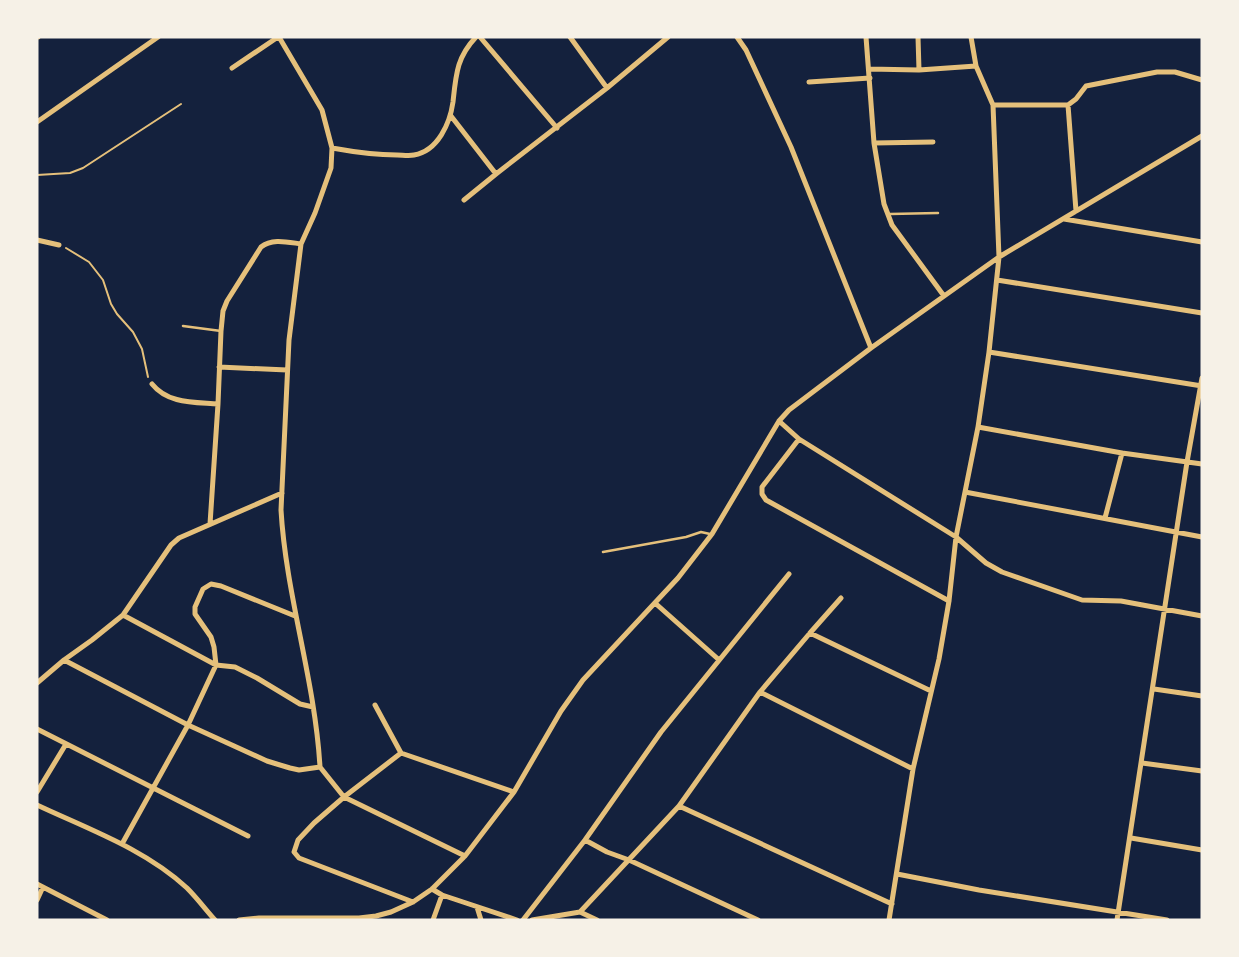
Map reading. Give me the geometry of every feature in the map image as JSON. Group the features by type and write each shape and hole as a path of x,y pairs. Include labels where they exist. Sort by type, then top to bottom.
{"street":[{"path":"37,122 158,37"},
{"path":"232,68 279,37 322,110 332,148 331,168 301,244 289,340 282,493 282,531 313,707 320,767 344,797 465,856"},
{"path":"332,148 370,155 415,155 425,151 439,139 451,116 457,69 464,51 478,37 557,128"},
{"path":"570,37 607,89"},
{"path":"464,200 607,89 659,39 668,37"},
{"path":"737,37 746,50 791,147 872,348"},
{"path":"866,37 874,143 887,215 943,296"},
{"path":"918,37 919,69"},
{"path":"889,920 913,769 939,659 949,601 956,537 978,427 997,280 999,257 993,105 976,66 971,37"},
{"path":"869,69 976,66"},
{"path":"993,105 1068,105 1086,86 1093,83 1157,72 1175,72 1202,80"},
{"path":"809,82 870,78"},
{"path":"1068,105 1076,211"},
{"path":"451,116 496,174"},
{"path":"239,920 359,919 391,912 414,902 432,889 465,856 513,792 561,711 583,680 678,578 712,534 779,421 789,410 999,257 1202,136"},
{"path":"874,143 933,142"},
{"path":"1064,219 1202,242"},
{"path":"37,240 59,245"},
{"path":"210,524 223,311 261,247 267,242 280,241 301,244"},
{"path":"997,280 1202,313"},
{"path":"989,352 1201,386"},
{"path":"219,367 287,370"},
{"path":"1117,920 1202,378"},
{"path":"152,384 168,398 218,404"},
{"path":"779,421 799,439 956,537 1002,572 1083,600 1121,601 1202,616"},
{"path":"978,427 1122,453 1202,464"},
{"path":"799,439 762,488 766,500 949,601"},
{"path":"1105,518 1122,453"},
{"path":"965,492 1202,537"},
{"path":"37,683 123,615 171,545 179,538 282,493"},
{"path":"523,920 585,840 661,732 789,574"},
{"path":"122,844 188,725 216,665 211,637 195,614 203,589 211,584 221,586 295,616"},
{"path":"580,912 679,806 760,692 841,598"},
{"path":"655,603 719,659"},
{"path":"123,615 216,665 235,667 300,704 313,707"},
{"path":"810,633 931,691"},
{"path":"64,660 188,725 279,765 299,769 320,767"},
{"path":"1154,689 1202,696"},
{"path":"760,692 913,769"},
{"path":"375,705 401,752 513,792"},
{"path":"37,729 248,836"},
{"path":"37,792 66,744"},
{"path":"401,752 344,797 298,840 294,852 299,858 414,902"},
{"path":"1142,763 1202,771"},
{"path":"37,805 122,844 176,878 215,920"},
{"path":"679,806 892,904"},
{"path":"1131,838 1202,850"},
{"path":"585,840 758,920"},
{"path":"897,874 1167,920"},
{"path":"37,900 40,886 107,920"},
{"path":"432,889 442,895 517,920"},
{"path":"433,920 442,895"},
{"path":"477,907 481,920"},
{"path":"532,920 580,912 597,920"}],"lane":[{"path":"887,215 938,213"},
{"path":"183,326 221,331"},
{"path":"603,552 701,532 712,534"}],"path":[{"path":"37,174 70,173 83,168 181,104"},
{"path":"59,245 89,262 99,272 111,304 133,332 142,349 152,384"}]}
